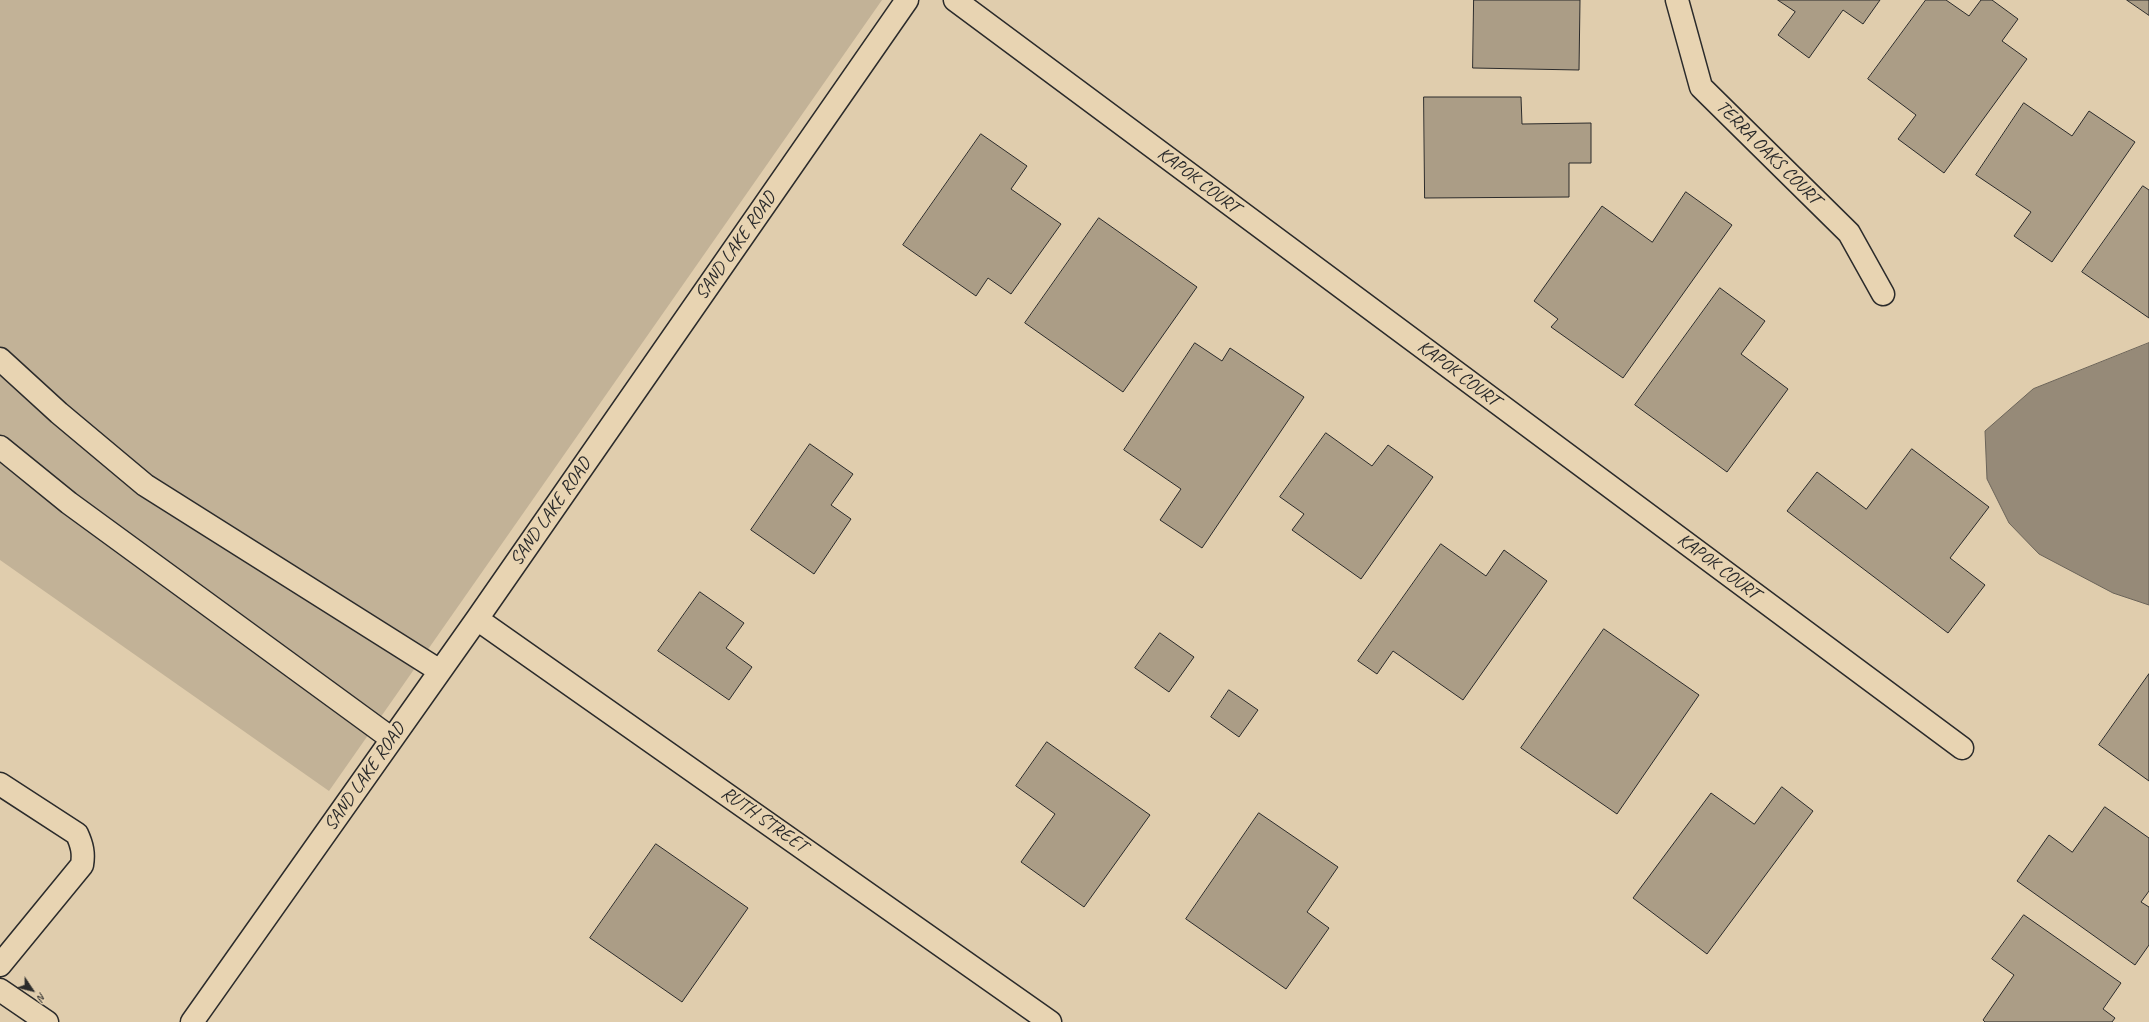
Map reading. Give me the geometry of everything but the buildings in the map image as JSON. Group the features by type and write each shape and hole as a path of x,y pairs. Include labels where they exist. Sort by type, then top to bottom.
{"street":[{"name":"SAND LAKE ROAD","path":"192,1022 477,619 907,0"},
{"name":"KAPOK COURT","path":"955,0 1962,748"},
{"name":"TERRA OAKS COURT","path":"1677,0 1701,87 1849,233 1883,294"},
{"path":"0,358 59,413 145,485 440,671"},
{"path":"0,447 75,507 392,739"},
{"name":"RUTH STREET","path":"477,619 1050,1022"},
{"path":"0,784 77,834 82,844 84,857 82,865 0,965"},
{"path":"0,990 47,1022"}],"shaded area":[{"path":"0,0 882,0 329,791 0,560"},
{"path":"2149,343 2149,605 2113,593 2039,554 2009,523 1987,479 1985,431 2033,389"}]}
